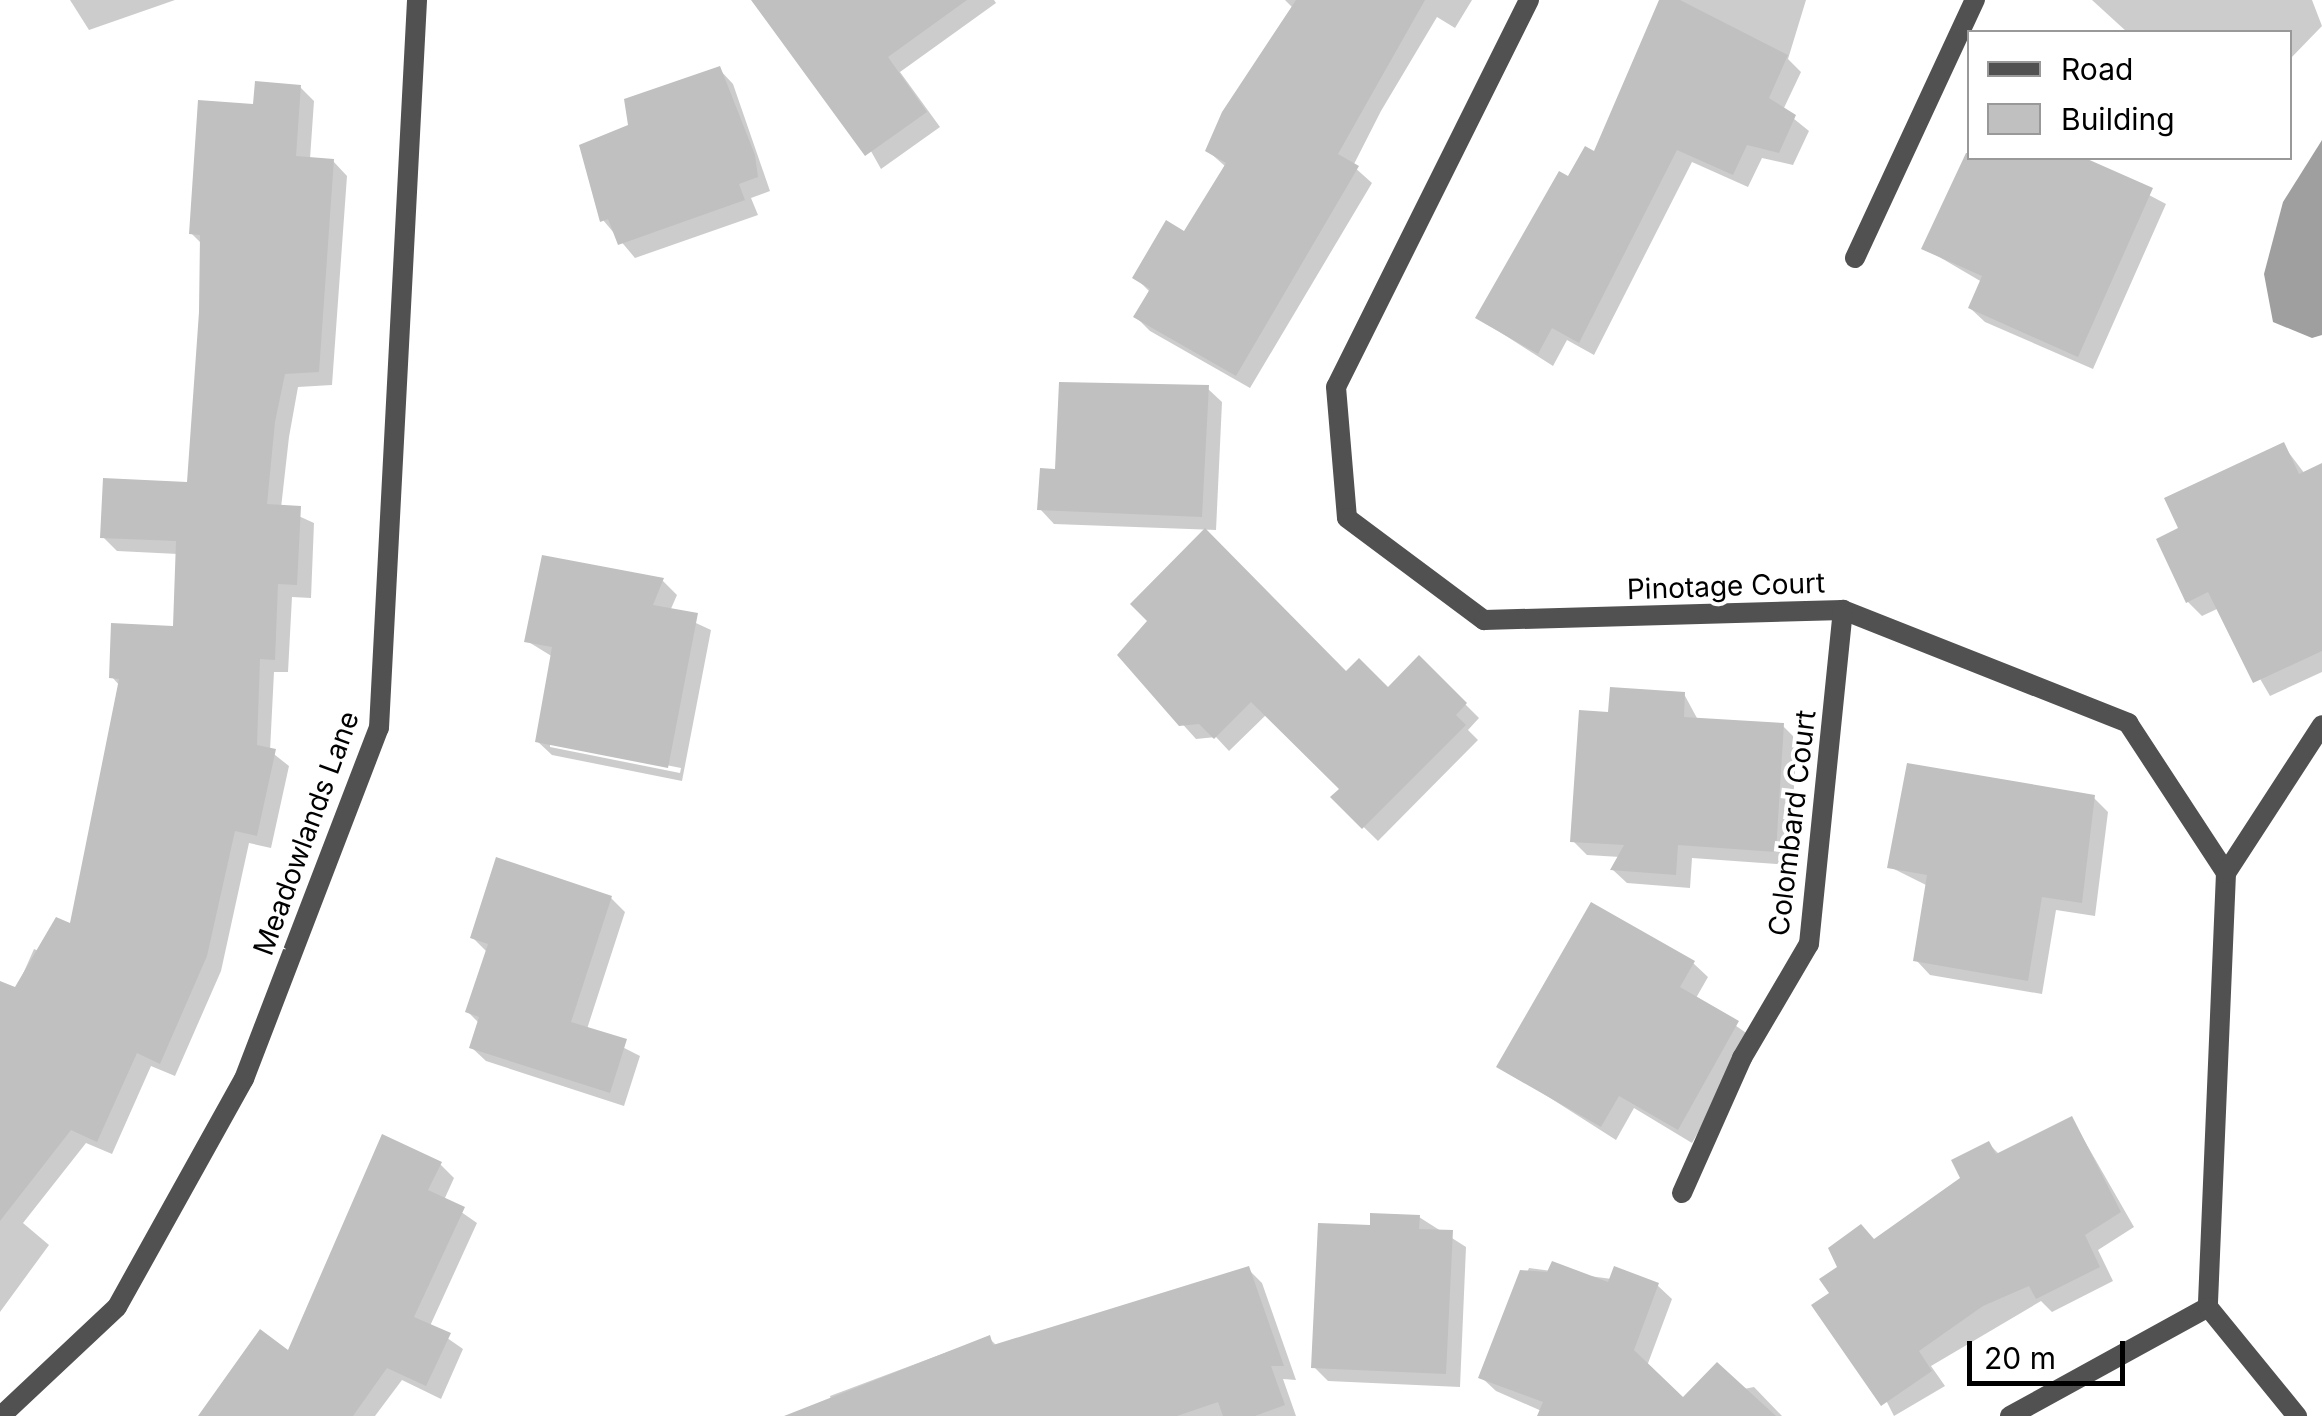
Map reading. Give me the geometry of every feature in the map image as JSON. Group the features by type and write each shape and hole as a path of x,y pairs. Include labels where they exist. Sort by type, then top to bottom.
{"street":[{"name":"Meadowlands Lane","path":"1,1416 117,1307 244,1079 379,728 416,0"},
{"name":"Pinotage Court","path":"1530,0 1336,387 1347,518 1484,620 1843,610 2128,723 2226,873"},
{"path":"1854,258 1975,0"},
{"name":"Colombard Court","path":"1682,1194 1742,1058 1809,944 1843,610"},
{"path":"2296,1416 2208,1308 2226,873 2322,725"},
{"path":"2010,1416 2208,1308"}],"shaded area":[{"path":"2322,140 2322,335 2312,338 2273,322 2264,274 2283,202"}],"building":[{"path":"751,0 967,0 888,57 927,112 865,156"},
{"path":"1296,0 1425,0 1338,154 1359,166 1236,376 1133,317 1150,289 1132,278 1166,220 1184,231 1226,163 1205,151 1222,112"},
{"path":"1659,0 1680,0 1788,55 1769,98 1796,115 1779,153 1747,145 1733,175 1677,150 1579,343 1552,328 1538,354 1475,318 1559,171 1568,176 1585,146 1594,151"},
{"path":"720,66 755,155 758,177 739,184 745,200 618,245 608,219 600,222 579,145 628,125 624,99"},
{"path":"255,81 301,85 296,156 334,159 319,372 285,374 275,422 267,504 301,506 297,585 278,584 275,660 260,659 257,745 276,749 257,836 235,831 207,956 160,1064 137,1053 97,1142 71,1130 0,1221 0,981 15,987 56,917 70,923 119,679 109,678 111,623 173,626 176,541 100,538 103,478 187,482 199,312 200,235 189,234 198,100 253,104"},
{"path":"1966,153 1967,160 2090,160 2153,188 2078,357 1968,308 1982,276 1921,249"},
{"path":"1059,382 1209,385 1202,517 1037,510 1040,468 1055,469"},
{"path":"2284,442 2299,474 2322,463 2322,651 2253,683 2208,592 2186,603 2156,539 2178,528 2164,498"},
{"path":"1205,528 1346,671 1359,658 1388,687 1419,655 1467,703 1456,715 1466,725 1362,829 1330,797 1339,789 1251,702 1214,739 1199,724 1179,726 1117,655 1147,621 1130,604"},
{"path":"542,555 664,578 653,605 698,613 668,768 535,742 552,647 524,642"},
{"path":"1610,687 1685,692 1684,717 1784,723 1776,852 1678,845 1676,875 1610,870 1624,845 1570,842 1579,710 1608,712"},
{"path":"1907,763 2095,795 2082,903 2042,897 2028,981 1913,961 1927,875 1887,868"},
{"path":"496,857 612,896 571,1022 627,1039 610,1093 469,1048 479,1017 465,1012 488,944 470,938"},
{"path":"1591,902 1695,961 1680,987 1739,1021 1678,1130 1619,1096 1601,1127 1496,1067"},
{"path":"2072,1116 2121,1212 2085,1235 2100,1267 2036,1299 2029,1286 1983,1306 1919,1351 1932,1371 1881,1406 1811,1305 1829,1293 1819,1279 1837,1267 1828,1248 1861,1224 1874,1239 1960,1178 1951,1160 1989,1141 1996,1154"},
{"path":"382,1134 442,1162 428,1190 465,1207 414,1317 451,1333 426,1386 387,1368 353,1416 198,1416 260,1329 288,1350"},
{"path":"1370,1213 1420,1215 1419,1229 1453,1230 1446,1374 1311,1368 1318,1223 1370,1225"},
{"path":"1552,1261 1608,1282 1614,1266 1659,1283 1634,1350 1683,1397 1717,1362 1776,1416 1537,1416 1543,1402 1478,1378 1520,1270 1547,1272"},
{"path":"1249,1266 1284,1366 1271,1366 1285,1405 1255,1416 1223,1416 1218,1402 1177,1416 784,1416 990,1335 993,1345"}]}
